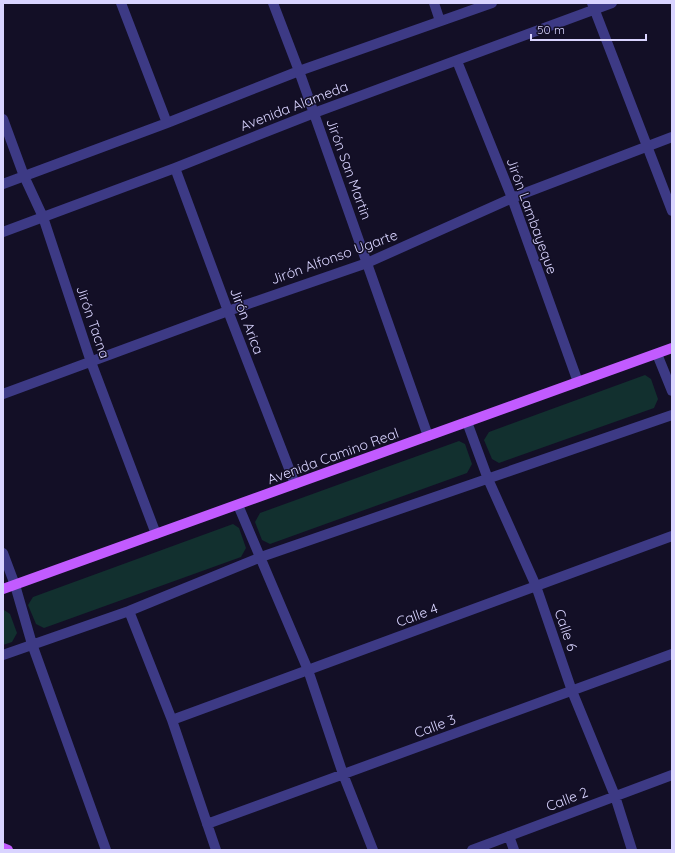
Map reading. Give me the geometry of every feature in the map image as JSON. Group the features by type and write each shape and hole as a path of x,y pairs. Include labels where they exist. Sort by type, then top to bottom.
{"main road":[{"name":"Avenida Camino Real","path":"3,590 672,348"},
{"path":"3,848 8,850"}],"street":[{"path":"121,3 167,123"},
{"name":"Jirón San Martin","path":"273,3 300,71 428,436"},
{"path":"434,3 440,21"},
{"path":"3,184 167,123 300,71 492,3"},
{"name":"Avenida Alameda","path":"3,232 175,168 314,113 457,61 594,6 612,3"},
{"path":"594,6 672,211"},
{"name":"Jirón Lambayeque","path":"457,61 512,198 578,382"},
{"name":"Jirón Tacna","path":"3,118 24,176 43,217 92,362 156,534"},
{"name":"Jirón Alfonso Ugarte","path":"3,394 228,311 367,263 512,198 672,137"},
{"name":"Jirón Arica","path":"175,168 228,311 295,484"},
{"path":"656,354 672,391"},
{"path":"3,655 129,611 261,557 672,415"},
{"name":"Calle 6","path":"467,422 488,479 536,586 572,691 615,796 632,850"},
{"path":"238,505 308,670 344,774 373,850"},
{"name":"Calle 4","path":"172,720 672,536"},
{"path":"3,553 15,585 32,644 106,850"},
{"path":"129,611 172,720 216,850"},
{"name":"Calle 3","path":"207,824 672,654"},
{"name":"Calle 2","path":"472,850 672,775"},
{"path":"509,836 514,850"}],"green space":[{"path":"645,375 651,379 658,399 654,408 499,463 492,459 484,440 489,432"},
{"path":"459,441 465,444 472,464 467,473 270,544 262,540 255,522 260,513"},
{"path":"233,524 239,528 246,548 241,557 44,628 36,624 28,605 33,597"},
{"path":"4,610 10,614 17,633 12,642 3,645 3,611"}]}
